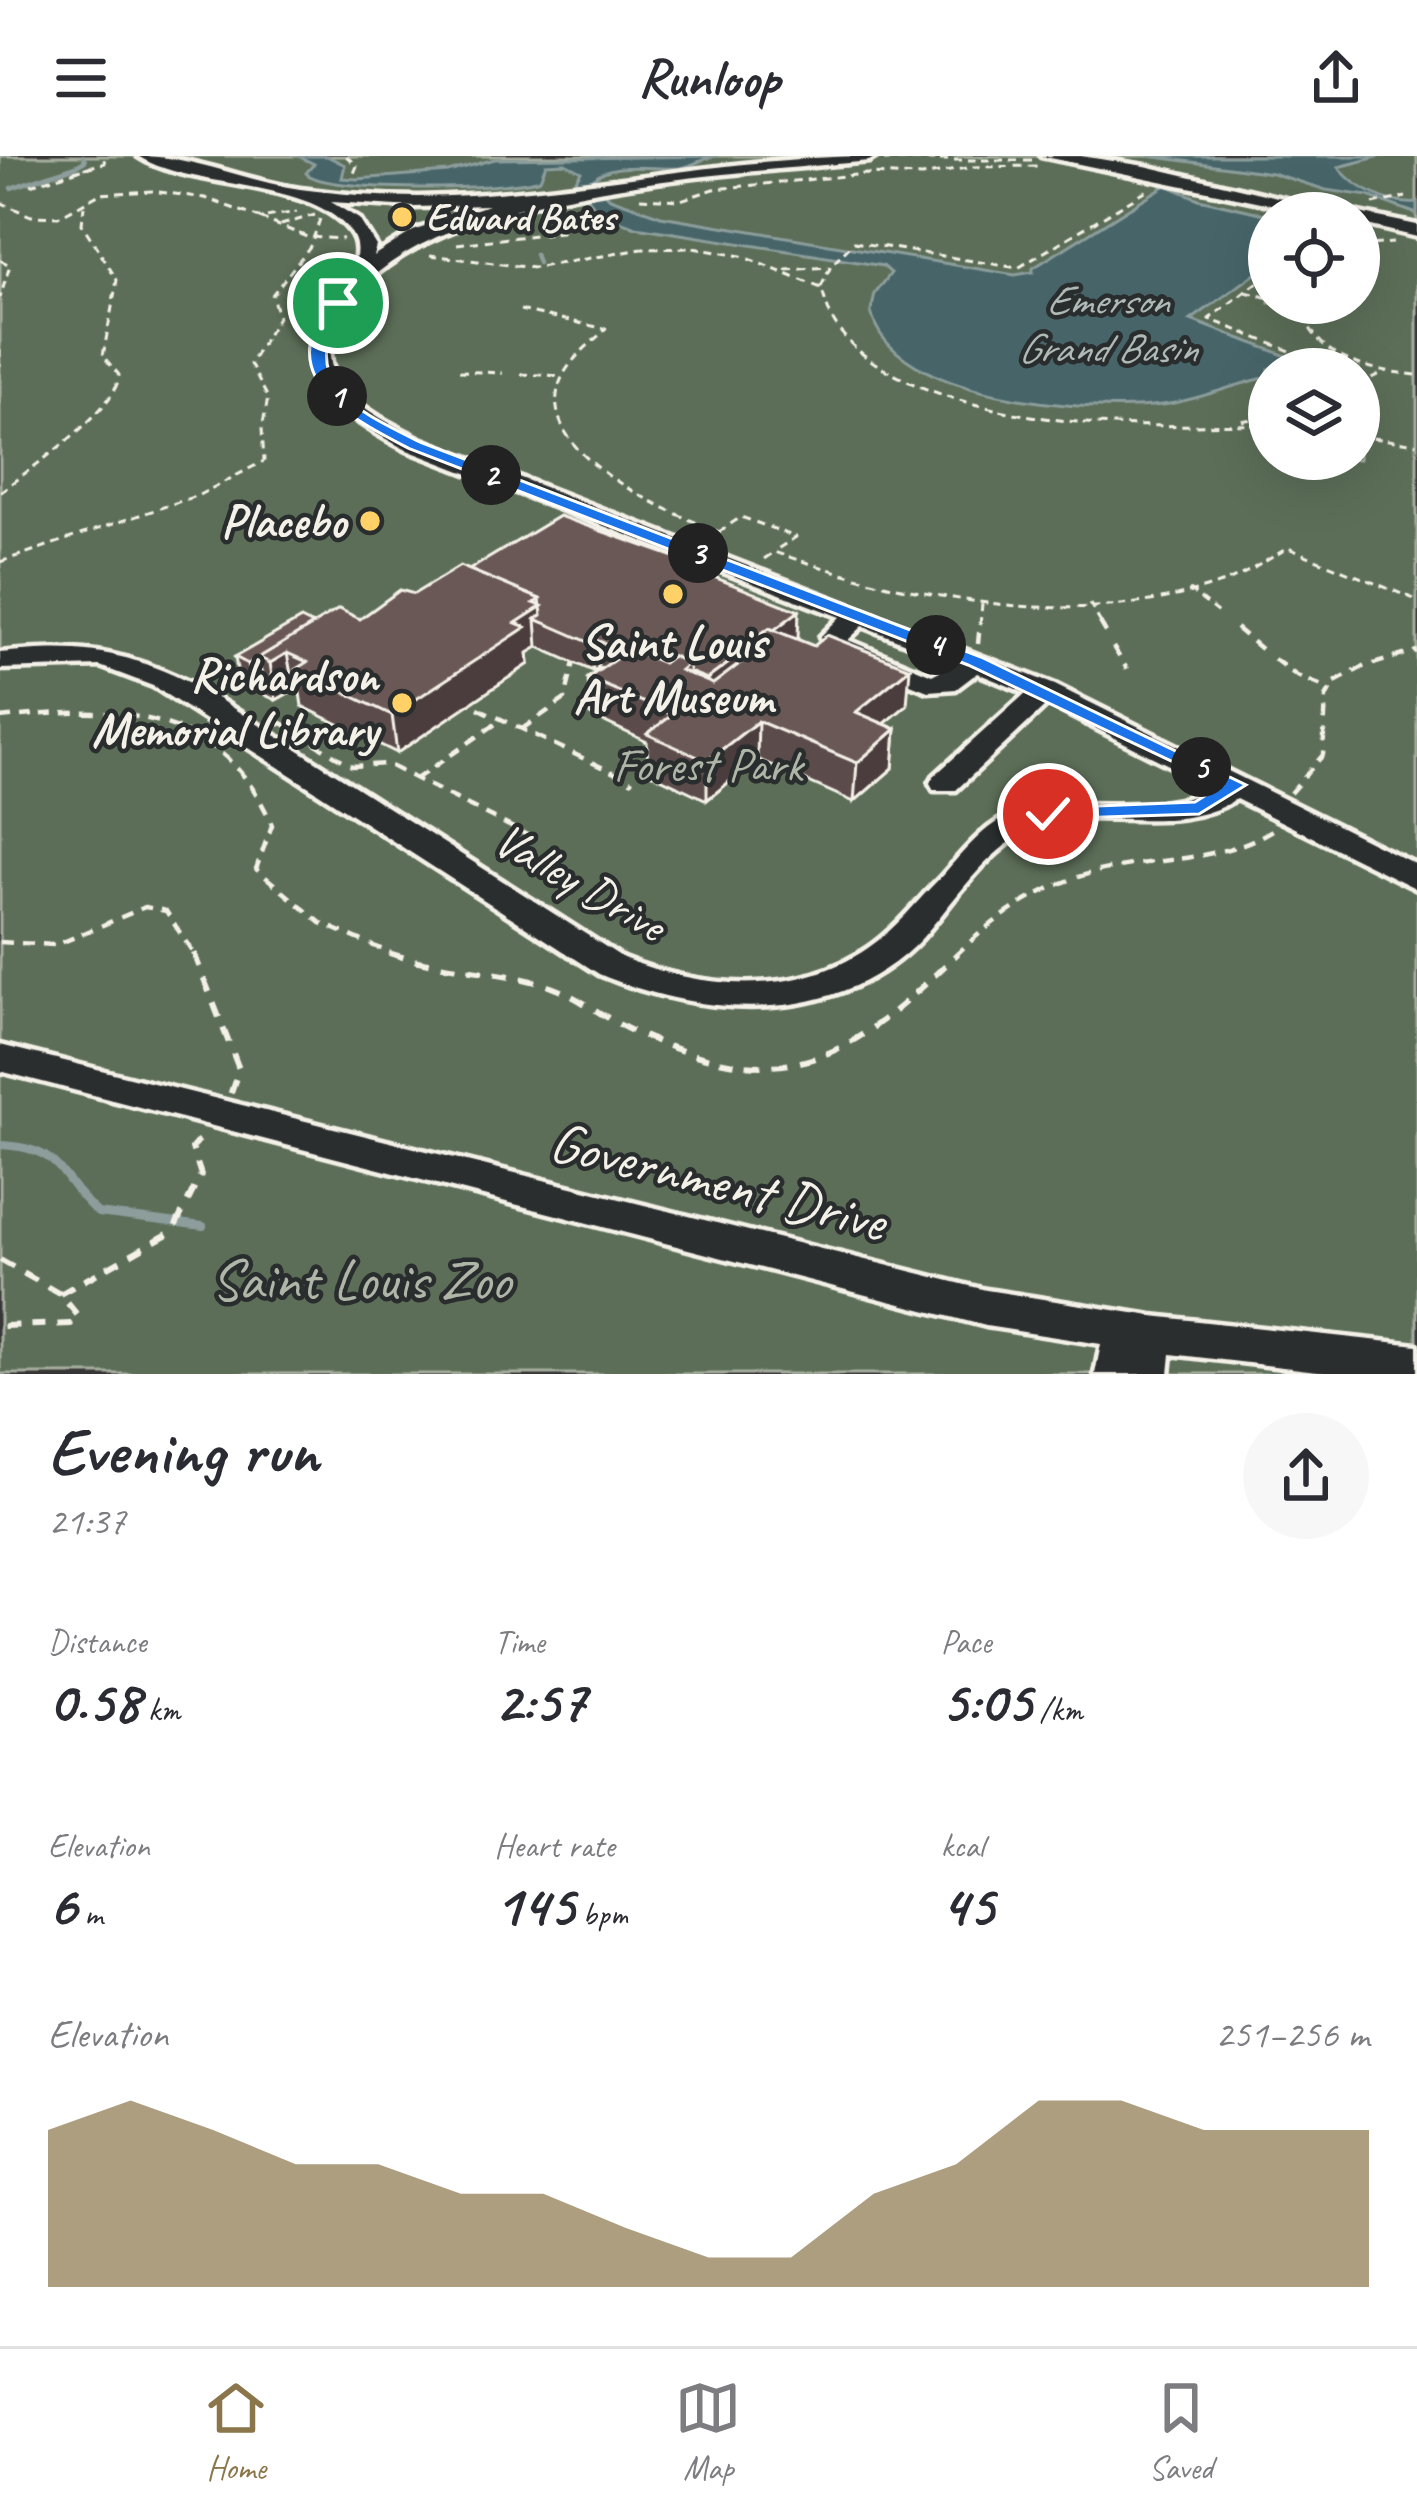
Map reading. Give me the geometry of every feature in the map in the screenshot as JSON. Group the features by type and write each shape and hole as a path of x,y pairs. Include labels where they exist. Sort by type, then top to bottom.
{"street":[{"path":"146,156 349,218 367,246 358,274 319,334 317,346 330,388 359,417 415,446 859,616 834,637 836,645 919,680 946,683 976,652 1417,878"},
{"path":"305,203 393,201 456,210 870,159"},
{"path":"1051,161 1145,171 1248,194"},
{"path":"349,218 366,206 393,201"},
{"path":"358,274 456,210"},
{"path":"1380,223 1417,231"},
{"name":"Valley Drive","path":"2,662 81,652 116,658 193,695 611,966 682,990 737,995 814,986 880,958 1019,822 1066,812 1199,808 1237,785"},
{"path":"946,783 1045,691"},
{"name":"Government Drive","path":"0,1058 1141,1346 1417,1364"},
{"path":"1117,1374 1141,1346"}],"path":[{"path":"31,185 107,162 102,156"},
{"path":"346,156 358,166 350,181"},
{"path":"870,159 1051,161"},
{"path":"627,196 681,200 714,189 865,174 930,176 1051,161"},
{"path":"820,288 832,264 853,244 1018,268 1147,190"},
{"path":"4,213 58,217 109,193 164,191 223,203 315,239 351,242"},
{"path":"584,194 562,214 566,228 561,232 428,251 534,268 642,249 715,250 781,270 820,288 833,325 862,354 949,394 1074,422 1248,424"},
{"path":"1383,202 1406,196"},
{"path":"0,202 15,211"},
{"path":"0,492 47,450 85,425 119,384 103,356 117,280 82,224 86,202"},
{"path":"0,562 199,495 264,461 262,429 268,398 251,370 251,357 278,317 272,295 315,239 320,218 305,203 289,214 260,218"},
{"path":"289,214 299,222"},
{"path":"281,225 315,215"},
{"path":"1380,244 1399,243"},
{"path":"0,260 10,265 0,298"},
{"path":"781,270 832,264"},
{"path":"1246,292 1209,319 1283,348"},
{"path":"520,310 606,328 583,346 562,376 558,395 563,425 590,464 644,501 719,532"},
{"path":"1305,324 1329,351 1386,371 1417,376"},
{"path":"0,350 0,366"},
{"path":"459,370 503,373"},
{"path":"1380,374 1386,371"},
{"path":"521,374 562,376"},
{"path":"1237,423 1248,420"},
{"path":"1380,439 1417,444"},
{"path":"703,541 741,517 796,537 759,562"},
{"path":"774,552 859,583 982,603 1090,604 1189,590 1263,565 1288,548 1417,600"},
{"path":"1189,590 1222,616"},
{"path":"976,652 982,603"},
{"path":"1090,604 1107,634"},
{"path":"1236,628 1261,649"},
{"path":"1113,647 1127,668"},
{"path":"1287,796 1315,769 1326,746 1324,703 1329,688 1347,675 1417,651"},
{"path":"1274,659 1297,676 1329,688"},
{"path":"522,729 565,699 574,662"},
{"path":"478,708 633,782"},
{"path":"0,718 94,711 170,724 226,757 257,788 272,825 256,868 322,926 433,966 545,985 642,1035 764,1065 822,1059 855,1041 918,996 982,931 1052,888 1115,866 1234,849 1264,836 1278,822"},
{"path":"416,778 502,719"},
{"path":"256,735 282,723 352,766 387,764 533,838"},
{"path":"0,942 56,945 139,909 166,911 190,941 239,1070 238,1082 226,1101"},
{"path":"60,1294 173,1231 201,1174 192,1148 213,1122"},
{"path":"0,1260 60,1294 79,1315 76,1322 0,1326"}],"green space":[{"name":"Forest Park","path":"0,156 1417,156 1417,1374 0,1374"}],"water":[{"name":"Emerson Grand Basin","path":"298,156 327,156 345,165 342,178 357,179 448,172 495,159 718,156 679,168 610,170 592,180 610,198 661,216 1015,275 1033,272 1166,185 1199,199 1248,210 1248,279 1191,320 1265,348 1248,348 1248,383 1162,405 1089,407 997,395 915,365 886,342 871,312 875,294 891,273 883,266 636,227 600,214 575,181 581,171 565,163 546,164 540,179 457,187 380,187 320,180 306,173 314,164"},
{"path":"1148,156 1381,156 1339,167 1371,192 1326,190 1272,173"},
{"path":"1380,196 1417,203 1417,214 1380,200"}],"building":[{"path":"559,516 717,572 711,576 799,611 750,642 749,648 707,679 689,672 689,663 672,656 665,661 616,640 609,645 591,643 536,619 542,615 540,599 469,570"},
{"path":"460,566 540,599 534,603 542,606 516,623 526,627 392,715 296,669 307,662 287,653 270,663 258,657 339,609 360,619 400,590 414,594"},
{"path":"301,619 313,625 248,664 235,657"},
{"path":"769,628 814,646 827,635 910,668 856,712 896,729 857,763 758,721 707,761 647,734 672,715 588,678 630,649 663,663 672,656 689,663 680,670 713,684 762,647 750,642"}],"waterway":[{"path":"11,188 76,166 85,161 83,156"},
{"path":"535,254 538,263"},
{"path":"0,1145 49,1158 98,1213 203,1226"}],"place":[{"name":"Edward Bates","path":"402,217"},
{"name":"Placebo","path":"370,521"},
{"name":"Saint Louis Art Museum","path":"673,594"},
{"name":"Richardson Memorial Library","path":"402,703"}],"route":[{"path":"338,303 319,334 318,360 330,388 359,417 415,446 975,661 1237,785 1199,808 1048,814"}],"park label":[{"name":"Saint Louis Zoo","path":"361,1280"}]}
